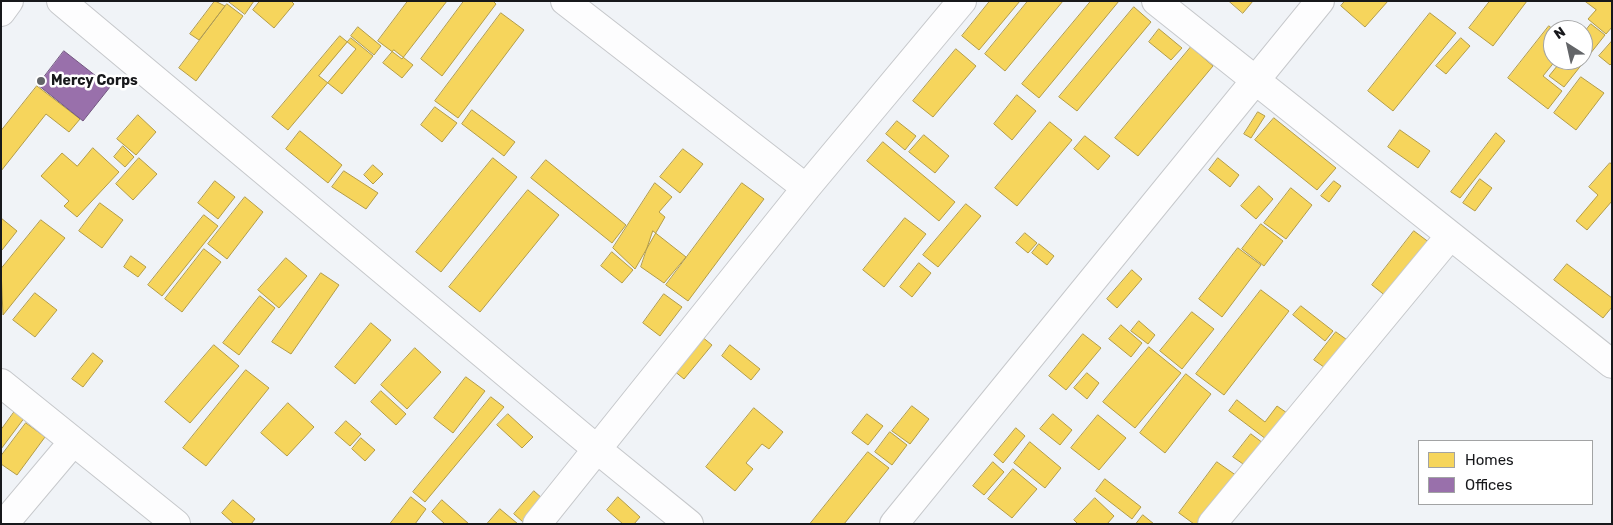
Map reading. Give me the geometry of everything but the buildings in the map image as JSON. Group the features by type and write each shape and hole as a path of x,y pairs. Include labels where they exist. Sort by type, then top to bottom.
{"street":[{"path":"1,12 9,1"},
{"path":"61,1 689,524"},
{"path":"565,1 806,188"},
{"path":"537,524 806,188 962,1"},
{"path":"1156,1 1255,82 1612,364"},
{"path":"894,524 1320,1"},
{"path":"1214,523 1450,236"},
{"path":"1,383 176,524"},
{"path":"4,524 73,442"}],"place":[{"name":"Mercy Corps","path":"41,81"}]}
